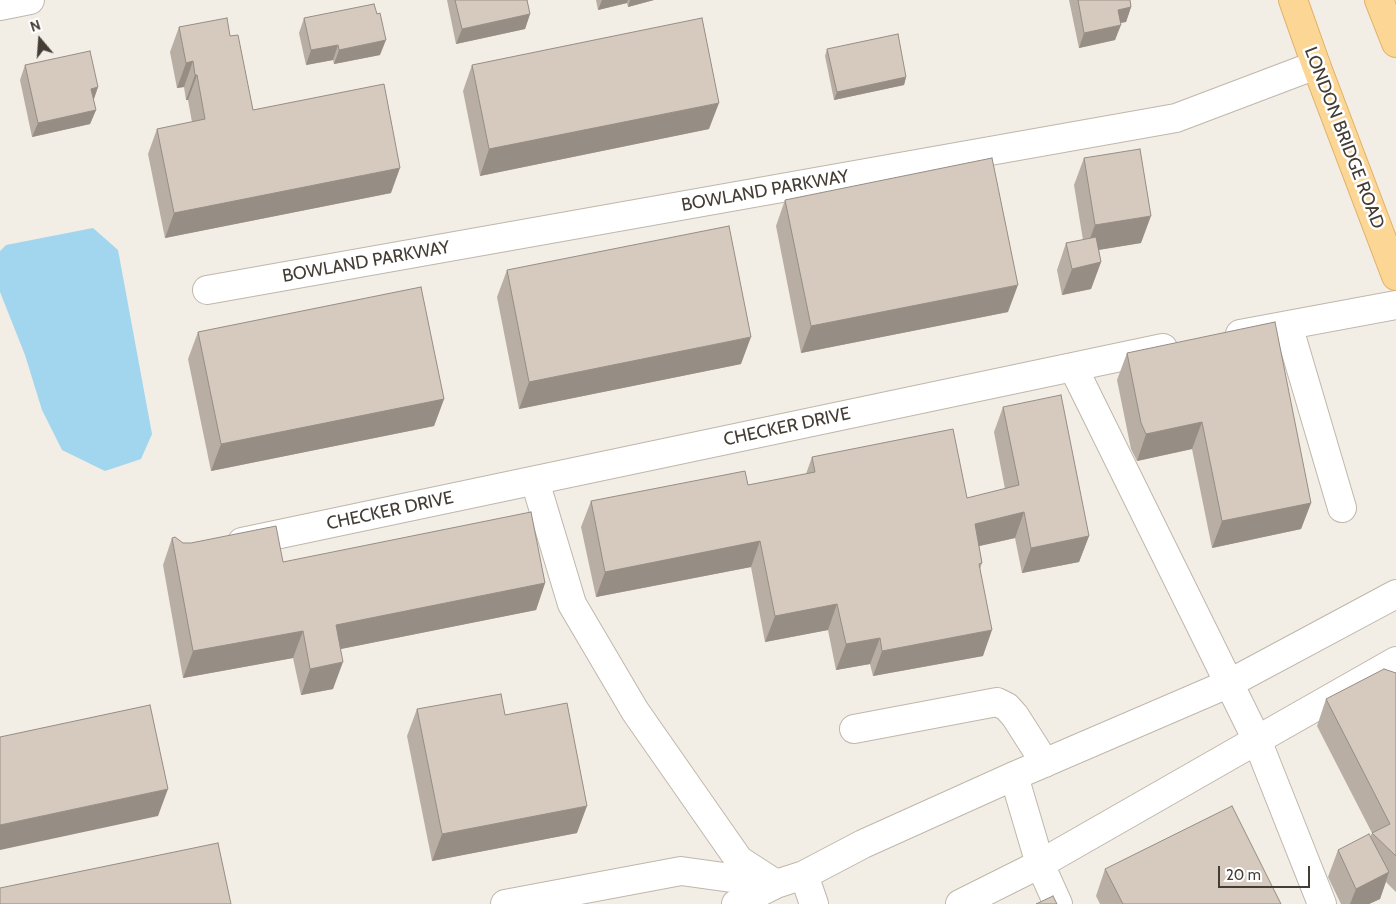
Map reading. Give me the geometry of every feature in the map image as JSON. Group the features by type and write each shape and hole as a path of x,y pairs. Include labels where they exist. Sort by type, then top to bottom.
{"main road":[{"name":"LONDON BRIDGE ROAD","path":"1293,0 1396,276"},
{"path":"1380,0 1396,43"}],"street":[{"path":"0,6 30,0"},
{"name":"BOWLAND PARKWAY","path":"207,290 1176,118 1316,65"},
{"path":"1215,338 1396,305"},
{"path":"1288,325 1342,508"},
{"name":"CHECKER DRIVE","path":"217,547 1188,344"},
{"path":"1073,367 1257,740 1322,904"},
{"path":"535,480 572,604 630,703 739,860 776,884"},
{"path":"736,904 776,884 804,875 863,844 1045,762 1230,683 1396,594"},
{"path":"960,904 1040,864 1396,661"},
{"path":"854,729 996,702 1007,706 1045,762"},
{"path":"1014,776 1040,864 1058,904"},
{"path":"505,904 681,870 776,884"},
{"path":"804,875 814,904"}],"water":[{"path":"93,228 118,250 152,434 141,459 105,471 62,450 42,410 25,355 0,292 0,251 6,245"}],"building":[{"path":"455,0 527,0 530,14 462,29"},
{"path":"1078,0 1130,0 1131,7 1118,10 1121,25 1084,33"},
{"path":"374,4 377,14 380,13 386,40 339,50 338,45 311,50 304,18"},
{"path":"227,18 230,36 238,35 253,110 384,84 400,168 174,213 157,129 205,119 197,75 195,75 193,61 186,63 179,27"},
{"path":"702,18 719,103 489,149 472,65"},
{"path":"898,34 906,77 837,92 827,49"},
{"path":"90,51 98,87 91,89 96,110 38,123 25,65"},
{"path":"1140,149 1151,216 1095,225 1084,158"},
{"path":"992,158 1018,285 811,326 785,200"},
{"path":"729,226 751,337 529,382 507,270"},
{"path":"1096,237 1101,262 1072,269 1066,243"},
{"path":"421,287 444,399 221,444 198,332"},
{"path":"1275,322 1311,503 1222,521 1202,422 1146,434 1141,423 1127,353"},
{"path":"1061,395 1089,536 1031,548 1024,512 975,524 982,563 979,564 992,630 882,651 880,638 846,644 837,604 775,616 760,541 605,572 591,501 745,471 748,485 815,472 812,457 953,429 967,498 1019,485 1003,407"},
{"path":"531,512 545,583 336,625 343,662 310,669 303,631 193,651 172,538 175,537 183,543 191,543 276,526 283,562"},
{"path":"1384,669 1396,673 1396,856 1372,833 1390,824 1326,699"},
{"path":"501,694 505,715 567,703 587,806 442,834 417,709"},
{"path":"150,705 168,789 0,825 0,737"},
{"path":"1232,806 1281,904 1123,904 1105,869"},
{"path":"1369,834 1389,872 1356,889 1338,850"},
{"path":"218,843 231,904 0,904 0,888"},
{"path":"1053,896 1057,904 1036,904"}]}
